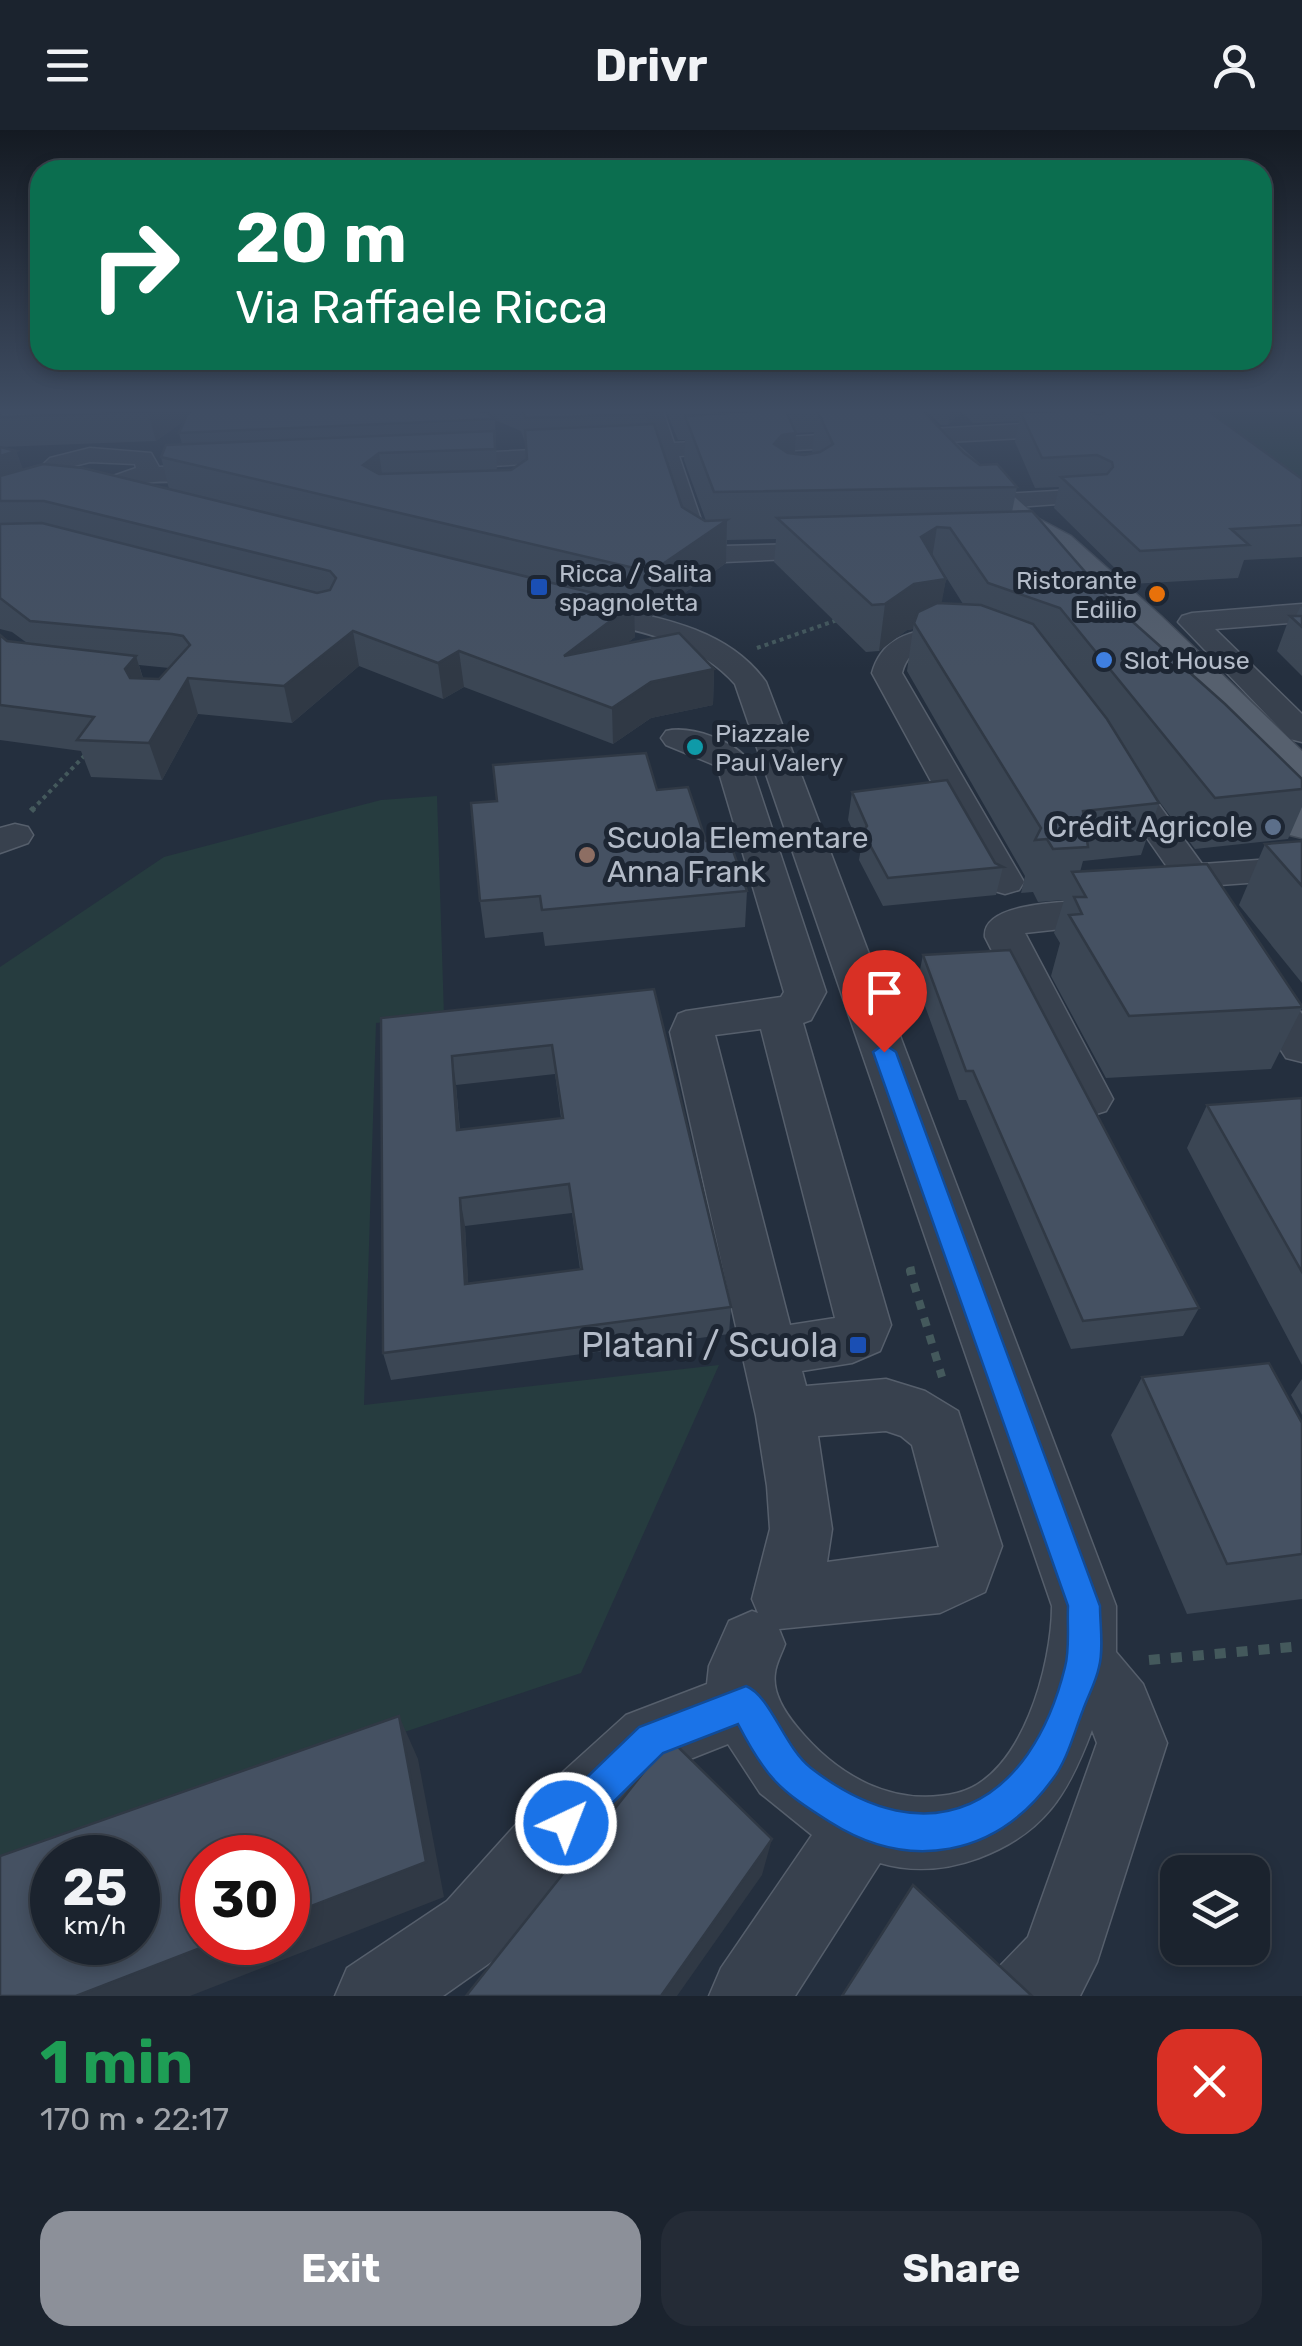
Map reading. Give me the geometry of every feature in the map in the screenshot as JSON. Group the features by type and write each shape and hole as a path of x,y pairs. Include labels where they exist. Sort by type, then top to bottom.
{"main road":[{"path":"996,495 1020,537 1302,825"},
{"path":"1020,537 1060,543 1149,623 1302,774"}],"street":[{"path":"682,495 701,550 724,554 855,548"},
{"path":"1002,501 1090,496"},
{"path":"528,597 659,629 710,648 750,682 1078,1588 1085,1619 1083,1666 1042,1765 1014,1798 988,1818 948,1831 906,1834 864,1822 797,1780 773,1754 761,1649 797,1558 801,1529 785,1416 692,1032 693,1025 701,1022 796,1010 804,1002 805,992 733,762 722,753 678,738"},
{"path":"1302,613 1192,622 1302,732"},
{"path":"1001,647 956,623 910,642 892,656 887,673 1005,882"},
{"path":"1100,747 1180,901"},
{"path":"1090,1099 1005,938 1004,928 1019,918 1180,901 1302,868"},
{"path":"1238,954 1302,1047"},
{"path":"770,1352 852,1339 861,1334 864,1326 779,1013"},
{"path":"375,1996 474,1928 589,1796 761,1649 956,1576 969,1563 971,1546 937,1430 926,1418 895,1404 785,1416"},
{"path":"1026,1996 1058,1962 1132,1743 1120,1708 1083,1666"},
{"path":"749,1996 864,1822"}],"path":[{"path":"728,660 842,619"},
{"path":"6,840 91,748"},
{"path":"1083,1666 1302,1646"}],"green space":[{"path":"1191,495 1302,495 1302,557 1267,559"},
{"path":"437,796 444,1016 376,1023 364,1405 719,1365 581,1673 96,1835 30,1835 30,1857 0,1867 0,967 164,857 381,800"}],"building":[{"path":"0,495 194,495 634,603 564,656 679,633 714,669 651,682 612,708 459,651 438,663 353,631 284,686 188,678 149,743 77,740 94,717 0,705 0,635 7,641 136,656 125,669 130,678 159,679 190,645 183,636 172,634 30,621 0,598 0,524 42,523 317,593 330,590 336,578 330,571 44,501 0,501"},
{"path":"323,495 678,495 682,507 705,521 727,520 651,572"},
{"path":"1080,495 1302,495 1302,525 1231,529 1249,545 1140,551"},
{"path":"1032,511 1115,606 1302,779 1302,789 1215,798 1060,608 988,583 950,528 937,527 921,537 946,579 914,584 885,604 872,605 777,518"},
{"path":"937,603 981,605 1033,624 1107,719 1159,803 1083,811 1088,847 1053,849 1047,839 1035,840 1041,828 914,623 918,612"},
{"path":"1290,616 1302,616 1302,627"},
{"name":"Scuola Elementare Anna Frank","path":"646,753 657,790 688,787 706,841 729,839 747,891 542,910 540,896 480,901 471,803 497,801 493,765"},
{"path":"947,780 995,863 1003,867 888,878 863,832 867,826 852,792"},
{"path":"1302,841 1302,886 1265,844"},
{"path":"1207,864 1302,1007 1129,1016 1069,915 1082,914 1074,897 1086,897 1072,872"},
{"path":"1010,950 1199,1308 1083,1321 973,1071 966,1071 923,955"},
{"path":"654,989 731,1307 383,1353 381,1018","holes":["552,1045 563,1118 457,1130 452,1056","569,1184 582,1269 465,1284 460,1198"]},
{"path":"1302,1098 1302,1272 1207,1105"},
{"path":"1269,1363 1302,1423 1302,1554 1227,1564 1142,1377"},
{"path":"399,1716 426,1862 310,1907 310,1835 180,1835 180,1956 160,1964 160,1835 60,1835"},
{"path":"670,1739 772,1839 661,1996 466,1996"},
{"path":"30,1845 30,1965 156,1965 76,1996 0,1996 0,1856"},
{"path":"913,1885 1032,1996 842,1996"}],"place":[{"name":"Ricca / Salita spagnoletta","path":"539,587"},
{"name":"Ristorante Edilio","path":"1157,594"},
{"name":"Slot House","path":"1104,660"},
{"name":"Piazzale Paul Valery","path":"695,747"},
{"name":"Crédit Agricole","path":"1273,827"},
{"name":"Scuola Elementare Anna Frank","path":"587,855"},
{"name":"Platani / Scuola","path":"858,1345"}],"route":[{"path":"566,1823 589,1796 651,1740 746,1703 757,1730 797,1780 864,1822 906,1834 948,1831 988,1818 1014,1798 1042,1765 1058,1732 1083,1666 1084,1606 884,1052"}]}
